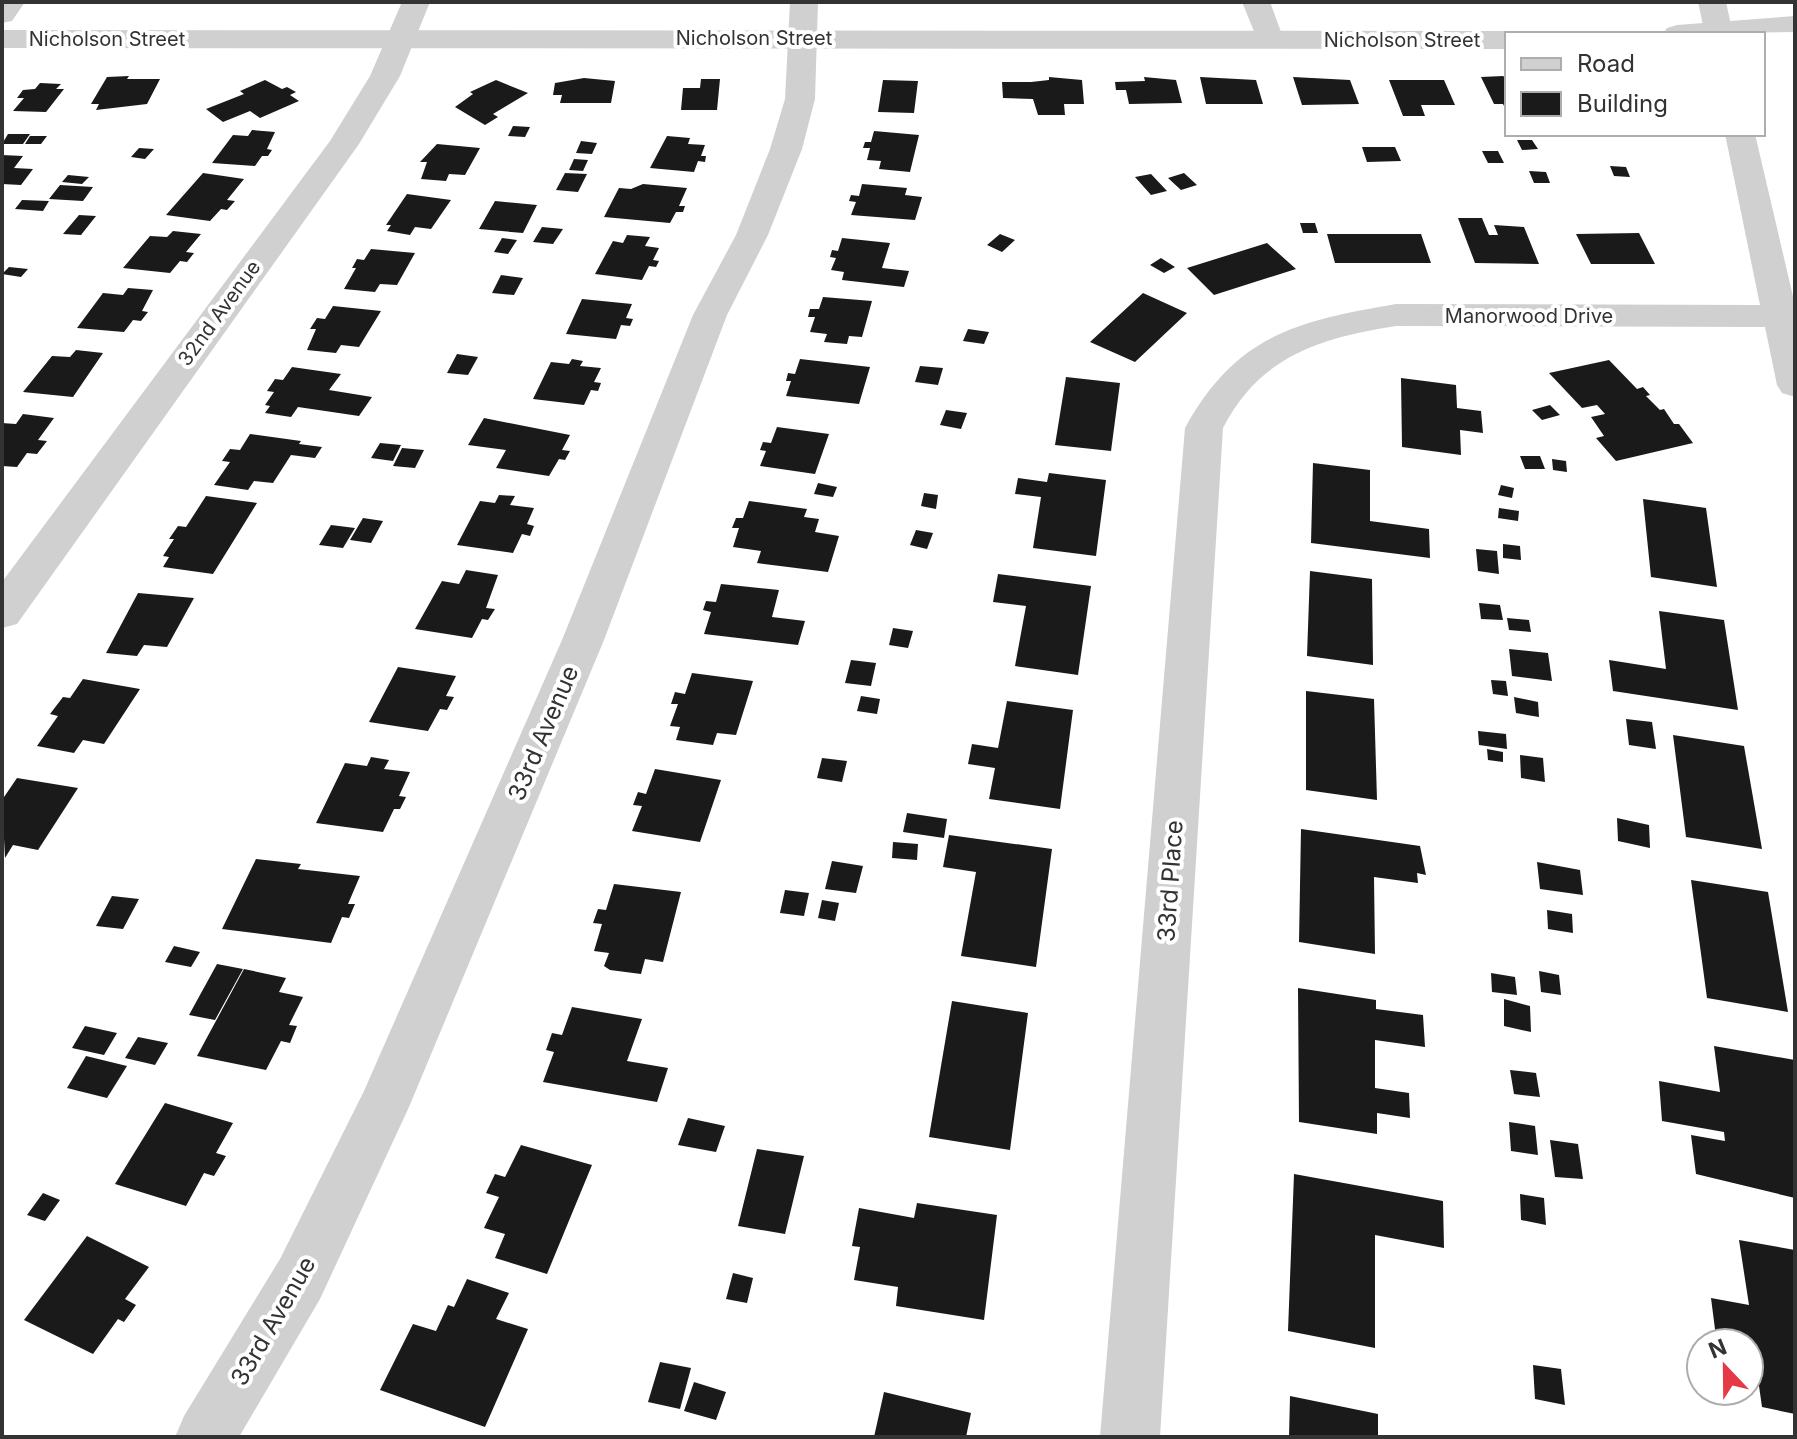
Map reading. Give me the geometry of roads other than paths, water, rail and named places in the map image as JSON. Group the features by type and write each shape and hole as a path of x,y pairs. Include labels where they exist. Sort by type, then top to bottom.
{"street":[{"path":"2,15 11,2"},
{"name":"32nd Avenue","path":"2,613 248,273 301,205 370,100 405,38 416,2"},
{"path":"1256,2 1270,40"},
{"path":"1712,2 1719,32 1795,24"},
{"name":"Nicholson Street","path":"2,39 405,38 804,20 1270,40 1505,40"},
{"name":"33rd Avenue","path":"205,1437 300,1279 383,1107 577,654 710,315 752,235 786,149 800,99 804,20"},
{"path":"1741,136 1787,317 1795,385"},
{"name":"Manorwood Drive","path":"1268,350 1306,334 1396,315 1787,317"},
{"name":"33rd Place","path":"1130,1437 1204,428 1213,406 1230,385 1268,350"}]}
